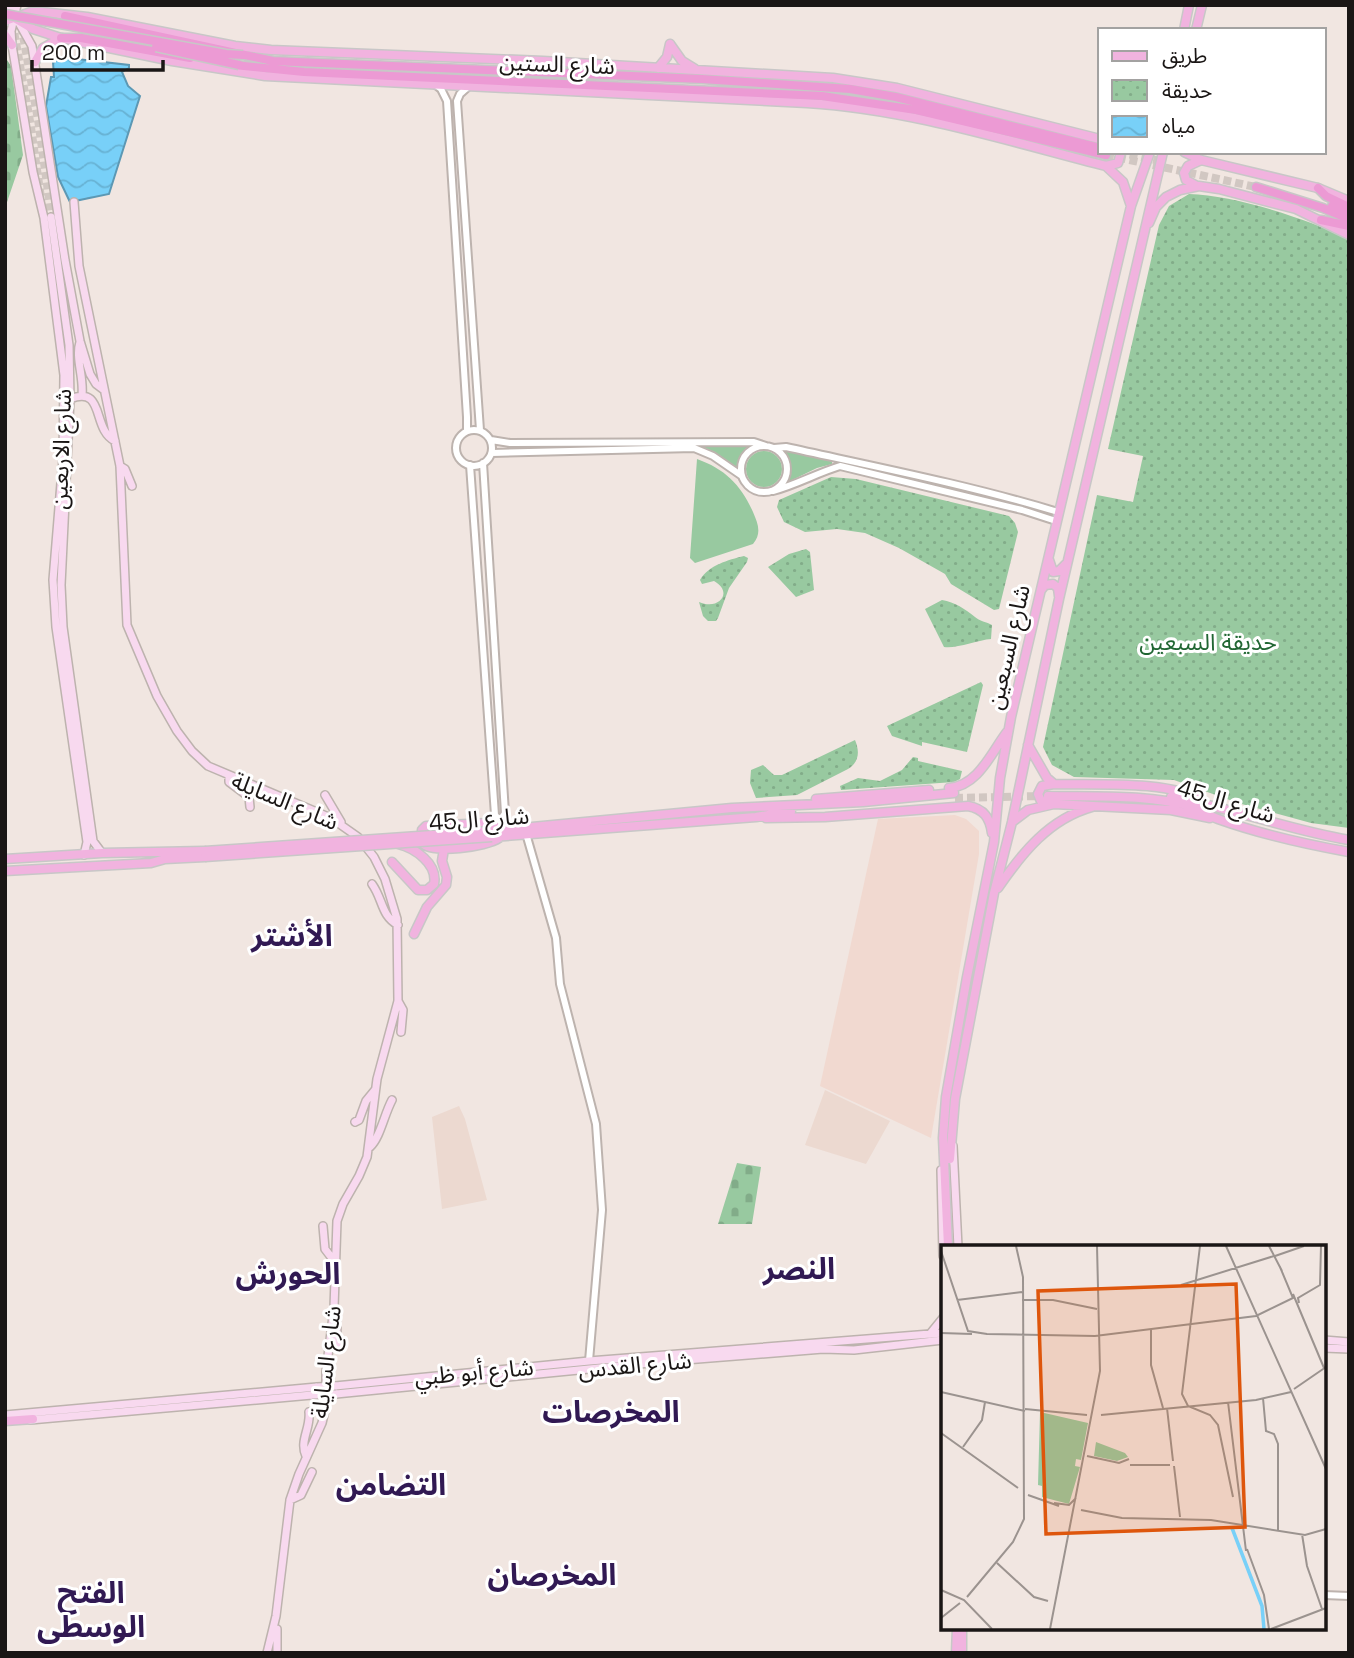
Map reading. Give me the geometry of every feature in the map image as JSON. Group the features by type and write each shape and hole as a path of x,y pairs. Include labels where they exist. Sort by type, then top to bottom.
{"highway":[{"path":"65,16 243,55"},
{"name":"شارع الستين","path":"5,17 273,61 702,75 832,86 912,101 1098,151"},
{"name":"شارع الستين","path":"5,17 239,65 304,72 702,93 814,95 894,106 1098,151"},
{"path":"61,38 82,38 239,65"},
{"path":"702,75 702,93"},
{"path":"912,101 926,95"},
{"path":"1349,213 1291,192 1256,185 1349,219"},
{"path":"1318,188 1326,196 1349,207"},
{"path":"1321,220 1349,226"}],"main road":[{"path":"9,5 30,40 80,341 90,374 104,390"},
{"name":"شارع الاربعين","path":"17,5 12,45 65,345 66,459"},
{"path":"39,5 65,16"},
{"path":"1184,28 1189,5"},
{"path":"1196,28 1202,5"},
{"name":"شارع الستين","path":"16,19 34,12 87,17 235,46 271,50 543,61 658,68 702,75 833,78 926,95 1098,138"},
{"path":"35,62 43,48 61,38 55,32 54,23 56,19 65,16"},
{"name":"شارع الستين","path":"5,17 61,38 172,61 265,76 702,93 866,109 943,125 1106,166"},
{"path":"5,35 12,45 18,38 30,40"},
{"path":"658,68 667,57 670,44 682,61 702,75"},
{"path":"1106,166 1118,163 1120,154"},
{"name":"شارع السبعين","path":"950,1245 946,1097 994,842 1000,778 1040,591 1131,206 1149,154"},
{"name":"شارع السبعين","path":"947,1137 994,893 1012,822 1067,562 1163,154"},
{"path":"1188,154 1201,160 1318,188 1349,201"},
{"path":"1201,160 1188,166 1184,173 1186,180 1199,186 1282,205 1321,220 1349,235"},
{"path":"1106,166 1123,181 1131,206"},
{"path":"1141,242 1156,207 1166,197 1180,190 1199,186"},
{"name":"شارع السايلة","path":"74,202 77,256 121,466 129,632 157,696 177,732 208,766 229,777 309,807 341,823 366,845 382,871 398,925 398,1002 376,1089 369,1148 364,1166 339,1215 335,1234 333,1313 326,1372 325,1414 290,1500 276,1616 267,1653"},
{"name":"شارع الاربعين","path":"65,260 51,217 70,399 53,580 57,627 90,842 84,855"},
{"path":"65,345 80,341"},
{"path":"80,341 77,351 82,370 82,395"},
{"path":"70,399 82,395 94,401 104,431 116,441"},
{"path":"121,466 127,471 132,486"},
{"path":"1048,557 1053,572 1059,571 1067,562"},
{"path":"1040,591 1045,585 1053,584 1058,588 1059,599"},
{"path":"994,842 984,812 959,796 978,775 1010,728"},
{"path":"1028,744 1050,790"},
{"path":"229,777 229,782 249,797 250,807"},
{"path":"1050,790 1042,786 1038,794 1041,801 1171,810 1216,818"},
{"name":"شارع ال45","path":"1050,790 1156,788 1194,794 1210,805 1313,834 1349,839"},
{"name":"شارع ال45","path":"1050,790 1171,802 1311,846 1349,852"},
{"path":"326,795 341,823"},
{"name":"شارع ال45","path":"526,832 762,807 780,801 959,796"},
{"name":"شارع ال45","path":"5,871 151,863 205,854 496,831 526,832 756,817 825,817 959,796"},
{"path":"1012,822 1028,810 1054,804"},
{"path":"994,893 1018,858 1033,843 1062,819 1097,806"},
{"path":"489,823 496,831 490,844 447,848 425,847 422,844 422,830 426,826 489,823"},
{"name":"شارع ال45","path":"5,859 102,853 205,854 395,844 496,831"},
{"path":"1311,846 1313,834"},
{"name":"شارع الاربعين","path":"90,842 102,853"},
{"path":"392,862 415,888 427,890 433,884 434,875 420,854 412,848 395,844"},
{"path":"414,934 427,907 446,886 447,877 442,857 444,849 447,848"},
{"path":"372,884 379,894 386,916 398,925"},
{"path":"398,1002 403,1010 401,1032"},
{"path":"355,1122 359,1120 366,1101 376,1089"},
{"path":"369,1148 376,1140 385,1112 393,1100"},
{"path":"947,1137 954,1155 958,1245"},
{"path":"942,1245 940,1208 947,1137"},
{"path":"323,1226 325,1249 335,1262"},
{"path":"333,1313 337,1319 337,1338 340,1345"},
{"path":"932,1337 941,1321"},
{"path":"932,1337 941,1334"},
{"path":"932,1337 941,1339"},
{"path":"932,1337 941,1347"},
{"name":"شارع أبو ظبي","path":"5,1415 276,1394 312,1395 335,1390 589,1361 711,1355 932,1337"},
{"path":"1326,1340 1349,1342"},
{"path":"1326,1348 1349,1349"},
{"name":"شارع القدس","path":"335,1390 711,1355"},
{"name":"شارع أبو ظبي","path":"33,1419 276,1394 317,1387 335,1390"},
{"path":"306,1456 303,1444 309,1412"},
{"path":"5,1422 33,1419"},
{"path":"290,1500 302,1493 312,1472"},
{"path":"276,1616 277,1653"},
{"path":"956,1653 959,1630"},
{"path":"959,1630 962,1653"}],"street":[{"path":"434,84 441,89 447,102 467,431"},
{"path":"471,85 460,94 457,101 480,430 491,440 510,443 694,445 742,476"},
{"path":"455,220 464,217"},
{"path":"480,430 467,431 458,439 456,450 462,460 470,465 483,463 492,453 754,442 770,447 784,457 788,470 783,483 773,491"},
{"path":"491,440 492,453"},
{"path":"841,463 786,487 766,492 755,491 742,476 742,461 746,454 759,446 786,447 841,463 1024,501 1057,517"},
{"path":"483,463 505,813 496,831"},
{"path":"470,465 496,831"},
{"path":"526,832 556,938 560,985 596,1124 602,1210 589,1361"},
{"path":"1326,1595 1349,1596"}],"shaded area":[{"path":"955,815 966,819 979,831 979,854 931,1138 820,1086 878,819"},
{"path":"825,1090 890,1121 866,1164 805,1145"},
{"path":"459,1106 487,1200 442,1209 432,1117"}],"green space":[{"path":"5,57 11,66 23,155 5,208"},
{"name":"حديقة السبعين","path":"1189,194 1249,203 1349,239 1349,828 1311,823 1238,803 1174,780 1074,777 1052,765 1043,747 1097,495 1133,502 1143,456 1108,449 1159,225 1169,206"},
{"path":"752,445 742,456 738,470 719,455 700,446"},
{"path":"764,451 777,456 782,469 777,482 764,487 751,482 746,469 751,456"},
{"path":"785,451 832,461 832,464 786,483 790,467"},
{"path":"697,459 724,473 737,486 753,512 758,532 753,544 695,563 690,558"},
{"path":"831,477 856,479 1009,516 1018,532 999,609 994,610 951,584 945,574 899,548 865,533 837,529 805,532 784,522 777,507 779,500"},
{"path":"806,549 810,552 814,590 796,597 768,567 789,554"},
{"path":"744,556 748,558 747,562 729,588 718,618 716,621 708,621 703,616 699,602 718,602 722,599 723,590 714,581 702,584 700,580 725,561"},
{"path":"942,600 956,604 979,620 992,625 991,639 944,647 925,609"},
{"path":"981,682 983,685 967,752 922,742 922,746 892,736 887,726"},
{"path":"855,740 857,756 848,769 797,795 756,798 750,783 751,770 763,765 774,775 782,775"},
{"path":"913,757 918,758 918,761 962,771 960,779 954,782 841,790 840,786 858,778 880,781 902,770"},
{"path":"737,1163 761,1167 752,1224 718,1224"}],"water":[{"path":"59,57 129,65 129,68 122,72 128,86 140,96 109,194 70,202 58,177 46,106 51,77 54,77 53,62"}],"tunnel":[{"path":"13,23 42,201"},
{"path":"21,27 51,217"},
{"path":"1127,154 1165,162"},
{"path":"1106,155 1256,187"},
{"path":"955,798 1043,796"}],"district":[{"name":"الأشتر","path":"292,935"},
{"name":"النصر","path":"799,1268"},
{"name":"الحورش","path":"288,1273"},
{"name":"المخرصات","path":"611,1411"},
{"name":"التضامن","path":"391,1484"},
{"name":"المخرصان","path":"552,1574"},
{"name":"الفتح الوسطى","path":"91,1609"}]}
